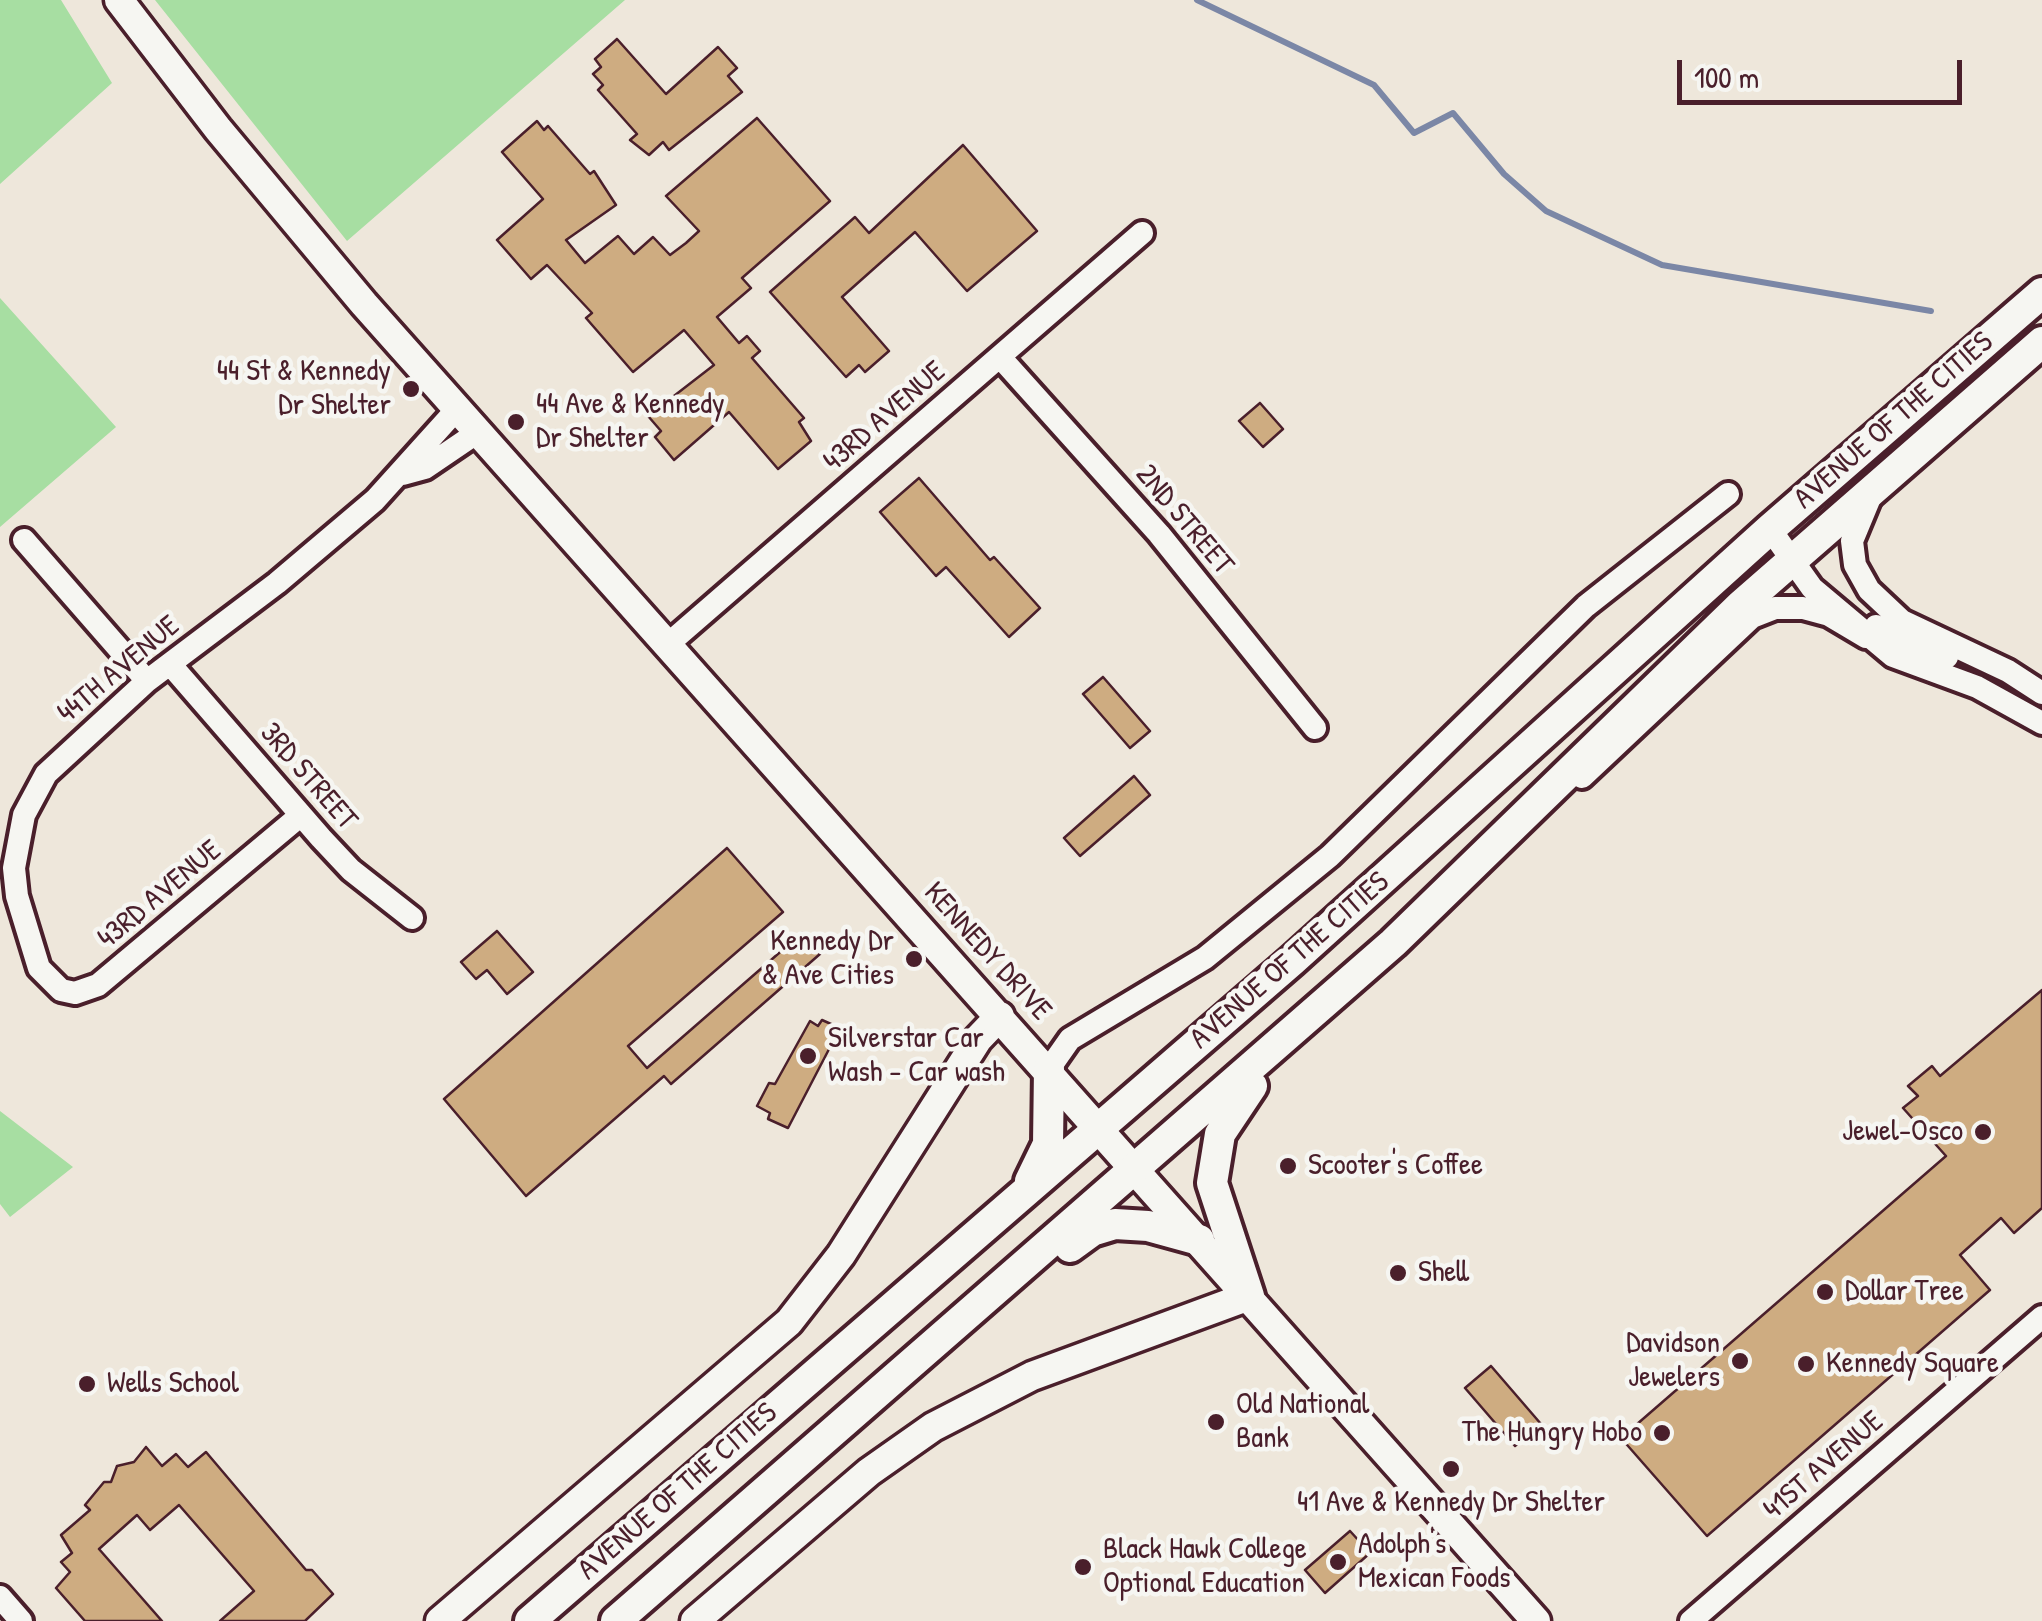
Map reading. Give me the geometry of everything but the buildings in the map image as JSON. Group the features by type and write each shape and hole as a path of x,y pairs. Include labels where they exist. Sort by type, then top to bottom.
{"main road":[{"name":"AVENUE OF THE CITIES","path":"530,1621 1412,855 1770,529 2042,293"},
{"name":"AVENUE OF THE CITIES","path":"616,1621 1314,1014 1493,849 1794,557 2042,342"},
{"path":"1250,1296 1212,1183 1220,1134 1258,1078 1314,1014"},
{"path":"1018,1198 1048,1144 1049,1069"},
{"path":"775,1483 898,1392 1092,1231 1128,1224 1198,1240"}],"street":[{"name":"KENNEDY DRIVE","path":"119,0 218,128 386,330 1049,1069 1536,1621"},
{"name":"43RD AVENUE","path":"667,645 1142,233"},
{"name":"2ND STREET","path":"1000,357 1159,534 1316,728"},
{"name":"44TH AVENUE","path":"49,982 29,940 14,868 24,815 46,774 148,681 277,583 403,474 458,409"},
{"name":"44TH AVENUE","path":"403,474 425,468 478,432"},
{"path":"1895,468 1862,508 1855,526 1852,552 1862,578 1902,621 1995,665 2042,693"},
{"name":"AVENUE OF THE CITIES","path":"1049,1069 1070,1039 1206,958 1317,867 1586,606 1728,494"},
{"path":"1770,529 1794,557 1899,642 1952,659 1995,665"},
{"path":"24,540 148,681"},
{"path":"1794,557 1812,588 1866,637"},
{"path":"1493,849 1614,751 1752,617 1775,608 1818,610 1913,667 1977,686 2042,723"},
{"name":"3RD STREET","path":"170,664 351,870 412,918"},
{"name":"43RD AVENUE","path":"49,982 75,993 98,985 300,815"},
{"name":"AVENUE OF THE CITIES","path":"440,1621 789,1322 842,1255 978,1039 1000,1016"},
{"path":"695,1621 869,1472 932,1427 1032,1376 1250,1296"},
{"name":"41ST AVENUE","path":"1692,1621 2042,1317"},
{"path":"0,1597 22,1621"}],"green space":[{"path":"0,0 61,0 112,83 0,184"},
{"path":"155,0 625,0 347,241"},
{"path":"0,298 116,427 0,527"},
{"path":"0,1111 73,1167 10,1217 0,1204"}],"waterway":[{"path":"1197,0 1374,85 1414,133 1453,113 1504,174 1546,211 1662,265 1931,311"}],"place":[{"name":"44 St & Kennedy Dr Shelter","path":"411,389"},
{"name":"44 Ave & Kennedy Dr Shelter","path":"516,422"},
{"name":"Kennedy Dr & Ave Cities","path":"914,959"},
{"name":"Silverstar Car Wash - Car wash","path":"808,1056"},
{"name":"Jewel-Osco","path":"1983,1132"},
{"name":"Scooter's Coffee","path":"1288,1166"},
{"name":"Shell","path":"1398,1273"},
{"name":"Dollar Tree","path":"1825,1292"},
{"name":"Davidson Jewelers","path":"1740,1361"},
{"name":"Kennedy Square","path":"1806,1364"},
{"name":"Wells School","path":"87,1384"},
{"name":"Old National Bank","path":"1216,1422"},
{"name":"The Hungry Hobo","path":"1662,1433"},
{"name":"41 Ave & Kennedy Dr Shelter","path":"1451,1469"},
{"name":"Adolph's Mexican Foods","path":"1338,1562"},
{"name":"Black Hawk College Optional Education","path":"1083,1567"}]}
